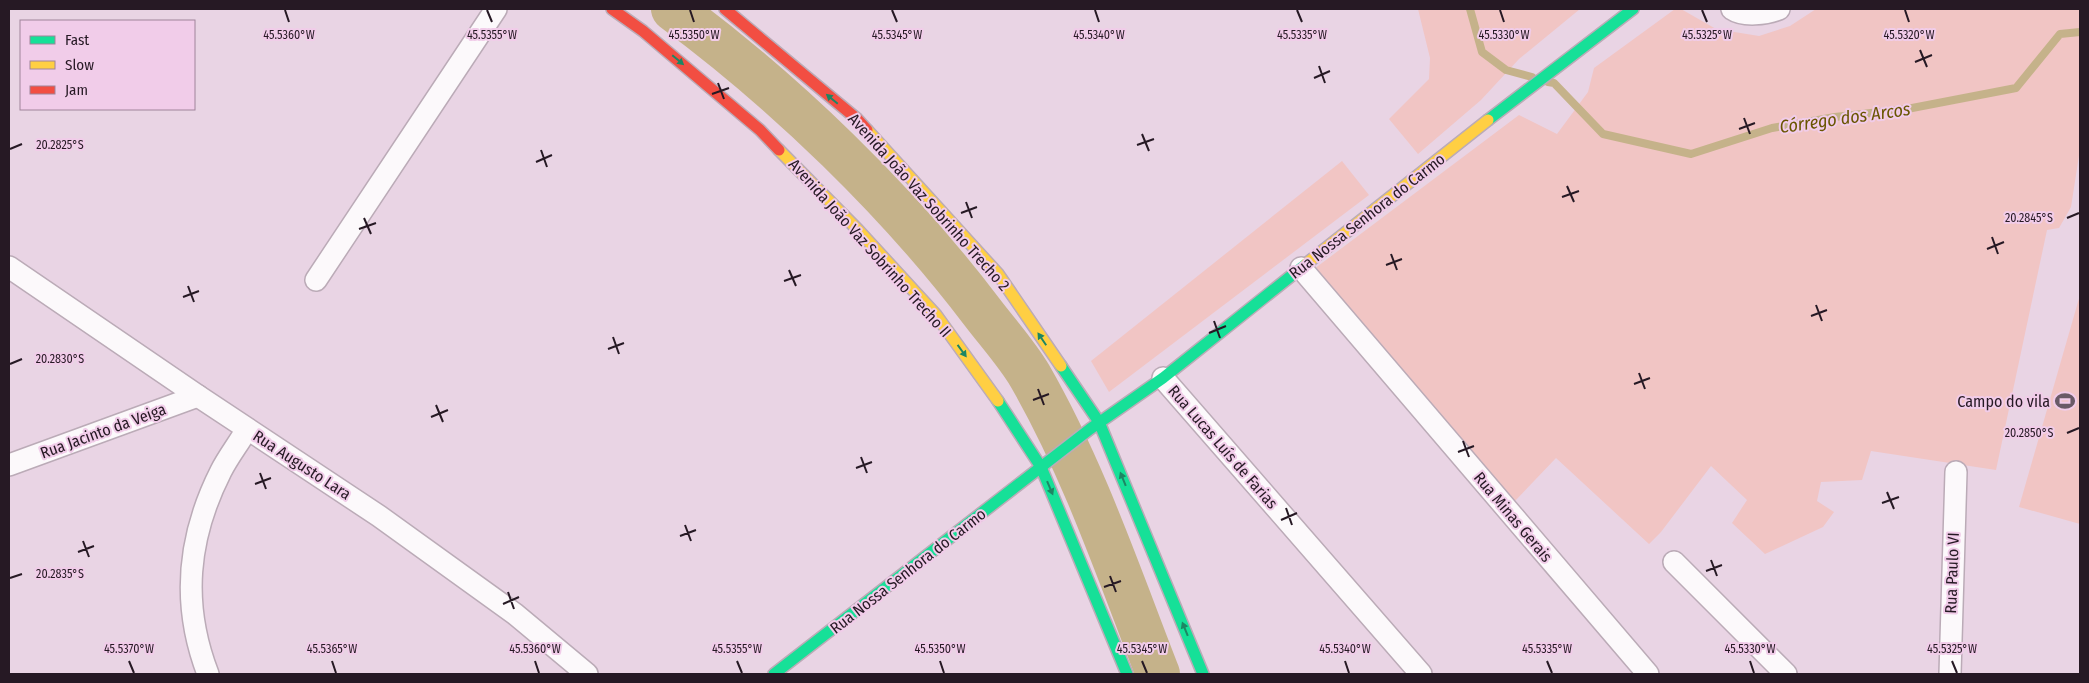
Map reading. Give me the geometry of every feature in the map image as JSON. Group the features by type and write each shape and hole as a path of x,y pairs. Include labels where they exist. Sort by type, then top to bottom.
{"street":[{"path":"316,280 496,9"},
{"name":"Avenida João Vaz Sobrinho Trecho II","path":"612,9 643,31 760,130 858,230 936,316 995,397 1041,467 1127,674"},
{"name":"Avenida João Vaz Sobrinho Trecho 2","path":"725,9 857,119 998,274 1099,422 1203,674"},
{"name":"Rua Nossa Senhora do Carmo","path":"774,674 1099,422 1164,378 1518,97 1633,9"},
{"path":"1732,9 1737,12 1766,14 1780,9"},
{"name":"Rua Augusto Lara","path":"9,267 247,429 379,516 515,614 586,674"},
{"name":"Rua Minas Gerais","path":"1301,268 1648,674"},
{"name":"Rua Lucas Luís de Farias","path":"1164,378 1421,674"},
{"name":"Rua Jacinto da Veiga","path":"9,465 198,396"},
{"path":"208,674 198,648 190,589 195,538 207,501 222,469 247,429"},
{"name":"Rua Paulo VI","path":"1950,674 1956,472"},
{"path":"1674,562 1786,674"}],"shaded area":[{"path":"1418,9 1580,9 1519,59 1481,100 1418,154 1389,119 1429,79 1430,58"},
{"path":"1675,9 1681,9 1716,29 1759,36 1790,26 1816,9 2080,9 2080,149 2071,207 2059,228 2047,230 1996,470 1871,451 1862,480 1821,482 1817,501 1834,512 1823,527 1765,554 1732,523 1747,500 1711,466 1661,532 1649,544 1556,458 1513,503 1314,269 1519,115 1557,134 1588,92 1594,68"},
{"path":"1342,161 1369,195 1109,392 1091,361"},
{"name":"Campo do vila","path":"2080,295 2080,524 2019,507"}],"waterway":[{"path":"673,9 715,41 798,112 877,189 949,271 1019,360 1030,376 1049,412 1084,485 1158,674"},
{"name":"Córrego dos Arcos","path":"1470,9 1482,52 1506,70 1532,77"},
{"name":"Córrego dos Arcos","path":"1548,82 1554,83 1603,134 1691,154 1772,128 1835,117 1907,109 2016,88 2060,34 2080,32"}],"traffic: fast":[{"path":"1488,120 1633,9"},
{"path":"774,674 1090,429 1163,378 1306,264"},
{"path":"1061,366 1099,422 1203,674"},
{"path":"998,401 1041,467 1127,674"}],"traffic: slow":[{"path":"1306,264 1488,120"},
{"path":"867,130 998,274 1061,366"},
{"path":"779,150 858,230 936,315 998,401"}],"traffic: jam":[{"path":"612,9 643,31 760,130 779,150"},
{"path":"725,9 857,119 867,130"}],"place":[{"name":"Campo do vila","path":"2065,401"}]}
